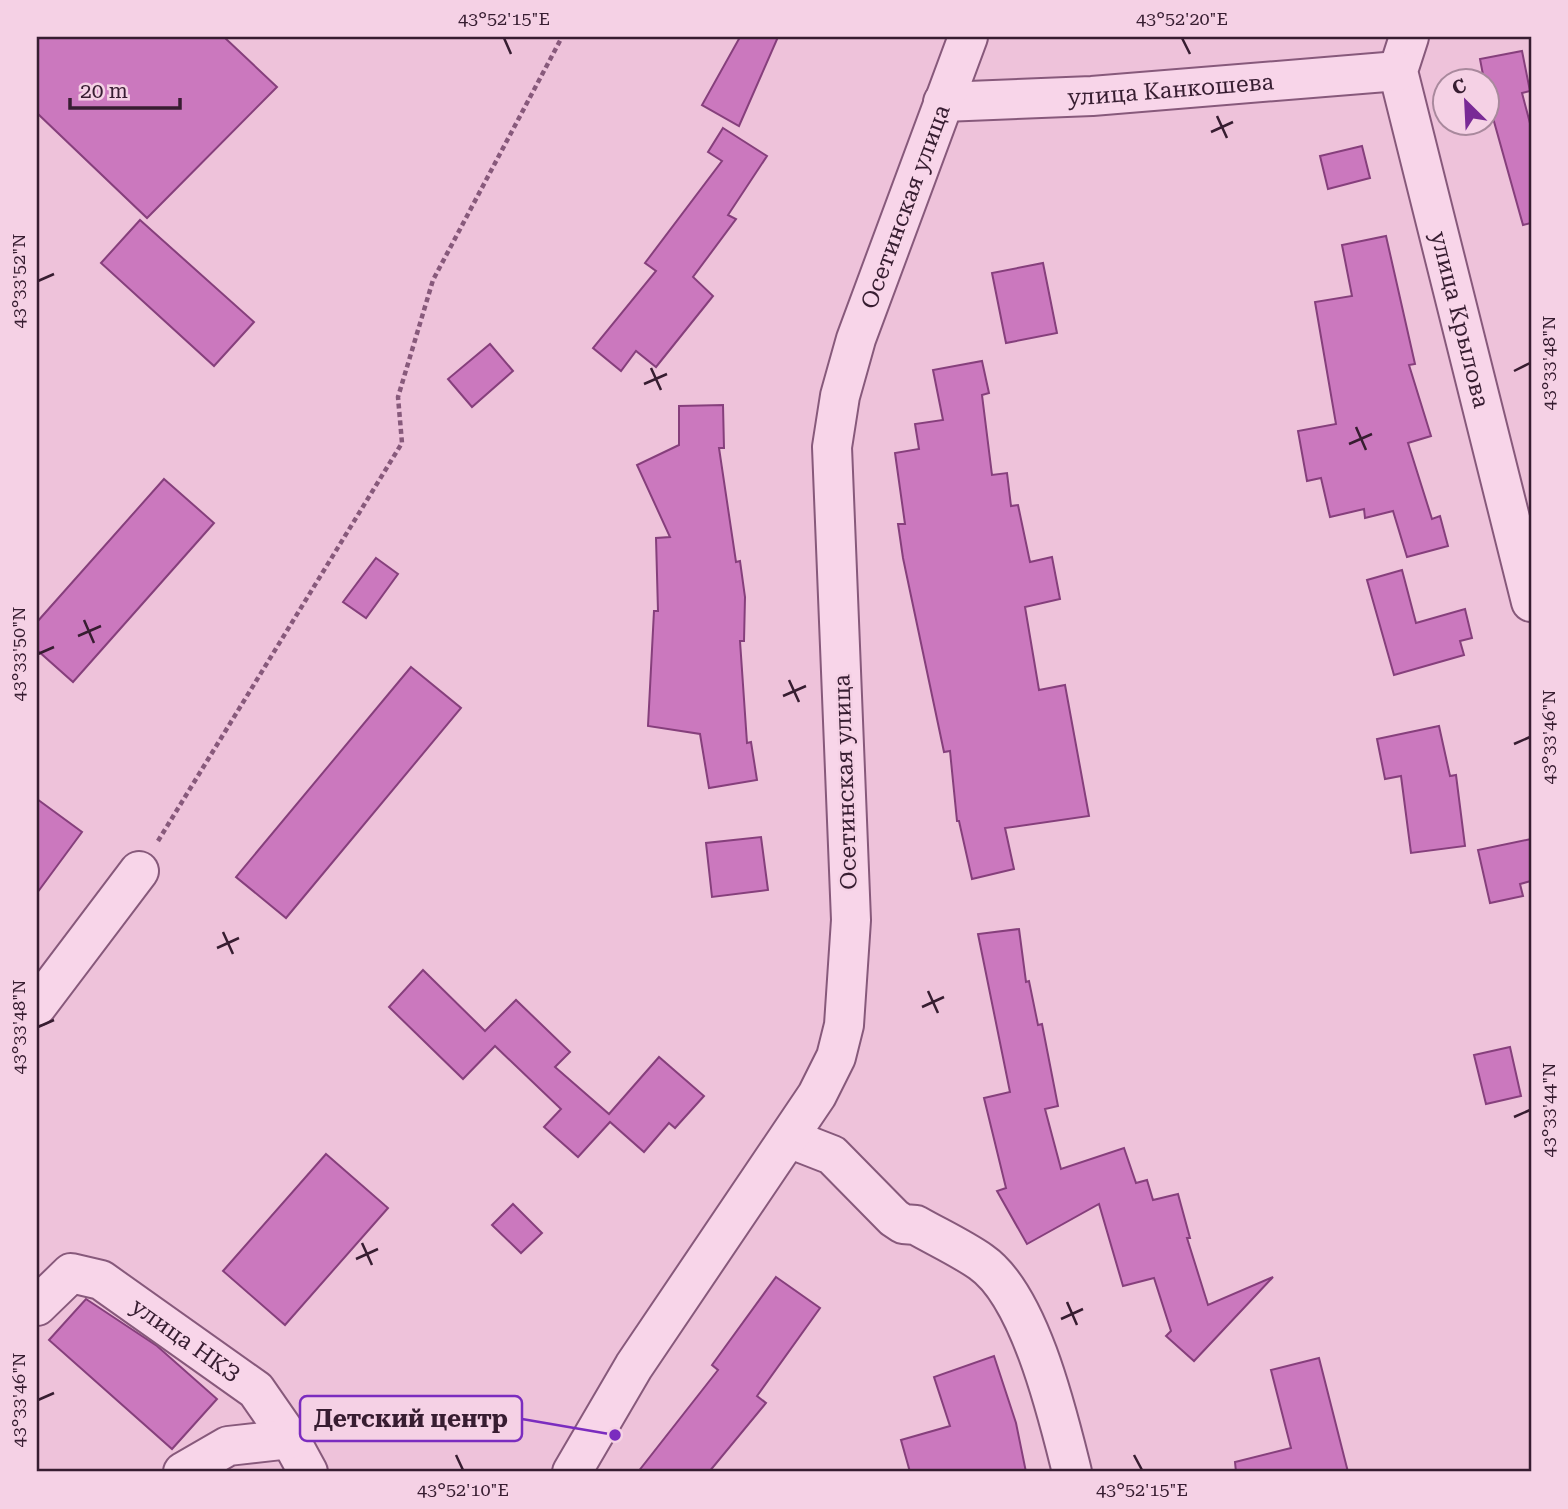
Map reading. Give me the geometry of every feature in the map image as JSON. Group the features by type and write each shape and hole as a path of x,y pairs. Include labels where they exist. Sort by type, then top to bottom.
{"street":[{"name":"Осетинская улица","path":"572,1472 634,1366 753,1189 791,1139 836,1057 844,1026 851,920 832,447 840,396 856,339 968,37"},
{"name":"улица Канкошева","path":"943,102 1092,96 1403,54"},
{"name":"улица Крылова","path":"1403,54 1531,602"},
{"path":"37,1006 139,871"},
{"path":"791,1139 832,1155 894,1218 903,1224 916,1226 983,1263 1007,1289 1020,1313 1054,1400 1072,1472"},
{"name":"улица НКЗ","path":"37,1306 71,1273 101,1280 256,1390 290,1439 308,1472"},
{"path":"183,1472 228,1446 290,1439"}],"path":[{"path":"139,871 402,443 398,397 433,279 562,37"}],"building":[{"path":"37,37 224,37 277,87 147,218 37,113"},
{"path":"740,37 778,37 739,126 702,105"},
{"path":"1522,51 1530,91 1522,93 1531,127 1531,223 1523,225 1498,136 1502,136 1502,66 1481,66 1480,59"},
{"path":"723,128 767,156 728,215 736,219 693,277 713,296 656,367 636,351 621,371 593,348 656,271 645,263 722,161 708,152"},
{"path":"1362,146 1370,178 1328,189 1320,156"},
{"path":"140,220 254,322 214,366 101,263"},
{"path":"1386,236 1415,364 1409,365 1431,436 1408,443 1432,519 1440,516 1448,546 1407,557 1393,511 1365,518 1364,509 1330,517 1321,478 1307,481 1298,431 1336,424 1315,302 1352,296 1342,245"},
{"path":"1043,263 1057,333 1006,343 992,273"},
{"path":"490,344 513,371 472,407 448,379"},
{"path":"982,361 989,393 982,395 992,475 1007,473 1011,506 1018,505 1030,562 1052,557 1060,599 1025,607 1039,690 1065,685 1089,816 1005,828 1014,869 972,879 957,821 950,751 944,752 903,558 898,524 905,524 895,453 919,449 915,424 943,420 933,370"},
{"path":"723,405 724,448 719,448 736,562 740,561 745,597 744,641 740,641 747,743 751,742 757,780 709,788 700,734 648,726 654,611 658,611 656,538 670,537 637,465 679,445 679,406"},
{"path":"164,479 214,523 73,682 37,650 37,622"},
{"path":"376,558 398,574 366,618 343,602"},
{"path":"1402,570 1416,623 1465,609 1472,638 1460,641 1464,655 1394,675 1367,580"},
{"path":"411,667 461,708 286,918 236,877"},
{"path":"1439,726 1450,776 1456,775 1465,846 1411,853 1401,776 1385,779 1377,739"},
{"path":"37,799 82,832 37,893"},
{"path":"761,837 768,890 712,897 706,843"},
{"path":"1531,839 1531,881 1520,884 1523,896 1490,903 1478,850"},
{"path":"1019,929 1026,982 1029,981 1038,1025 1042,1024 1058,1106 1045,1109 1061,1169 1124,1148 1136,1183 1147,1180 1153,1200 1178,1194 1190,1238 1187,1238 1208,1305 1273,1277 1194,1361 1166,1336 1171,1331 1154,1278 1123,1286 1099,1204 1027,1244 997,1191 1006,1188 984,1098 1010,1092 978,934"},
{"path":"423,970 485,1031 516,1000 570,1052 555,1067 609,1114 659,1057 704,1096 675,1128 669,1123 644,1152 610,1122 578,1157 544,1127 561,1109 495,1046 463,1079 389,1007"},
{"path":"1510,1047 1521,1096 1486,1104 1474,1055"},
{"path":"326,1154 388,1208 285,1325 223,1271"},
{"path":"513,1204 542,1233 521,1253 492,1225"},
{"path":"776,1277 820,1308 757,1396 766,1403 709,1472 638,1472 718,1370 712,1365"},
{"path":"86,1299 157,1346 217,1399 172,1449 49,1340"},
{"path":"994,1356 1016,1423 1026,1472 910,1472 901,1440 950,1426 934,1377"},
{"path":"1319,1358 1348,1472 1236,1472 1235,1462 1291,1448 1271,1370"}],"place":[{"name":"Детский центр","path":"615,1435"}]}
